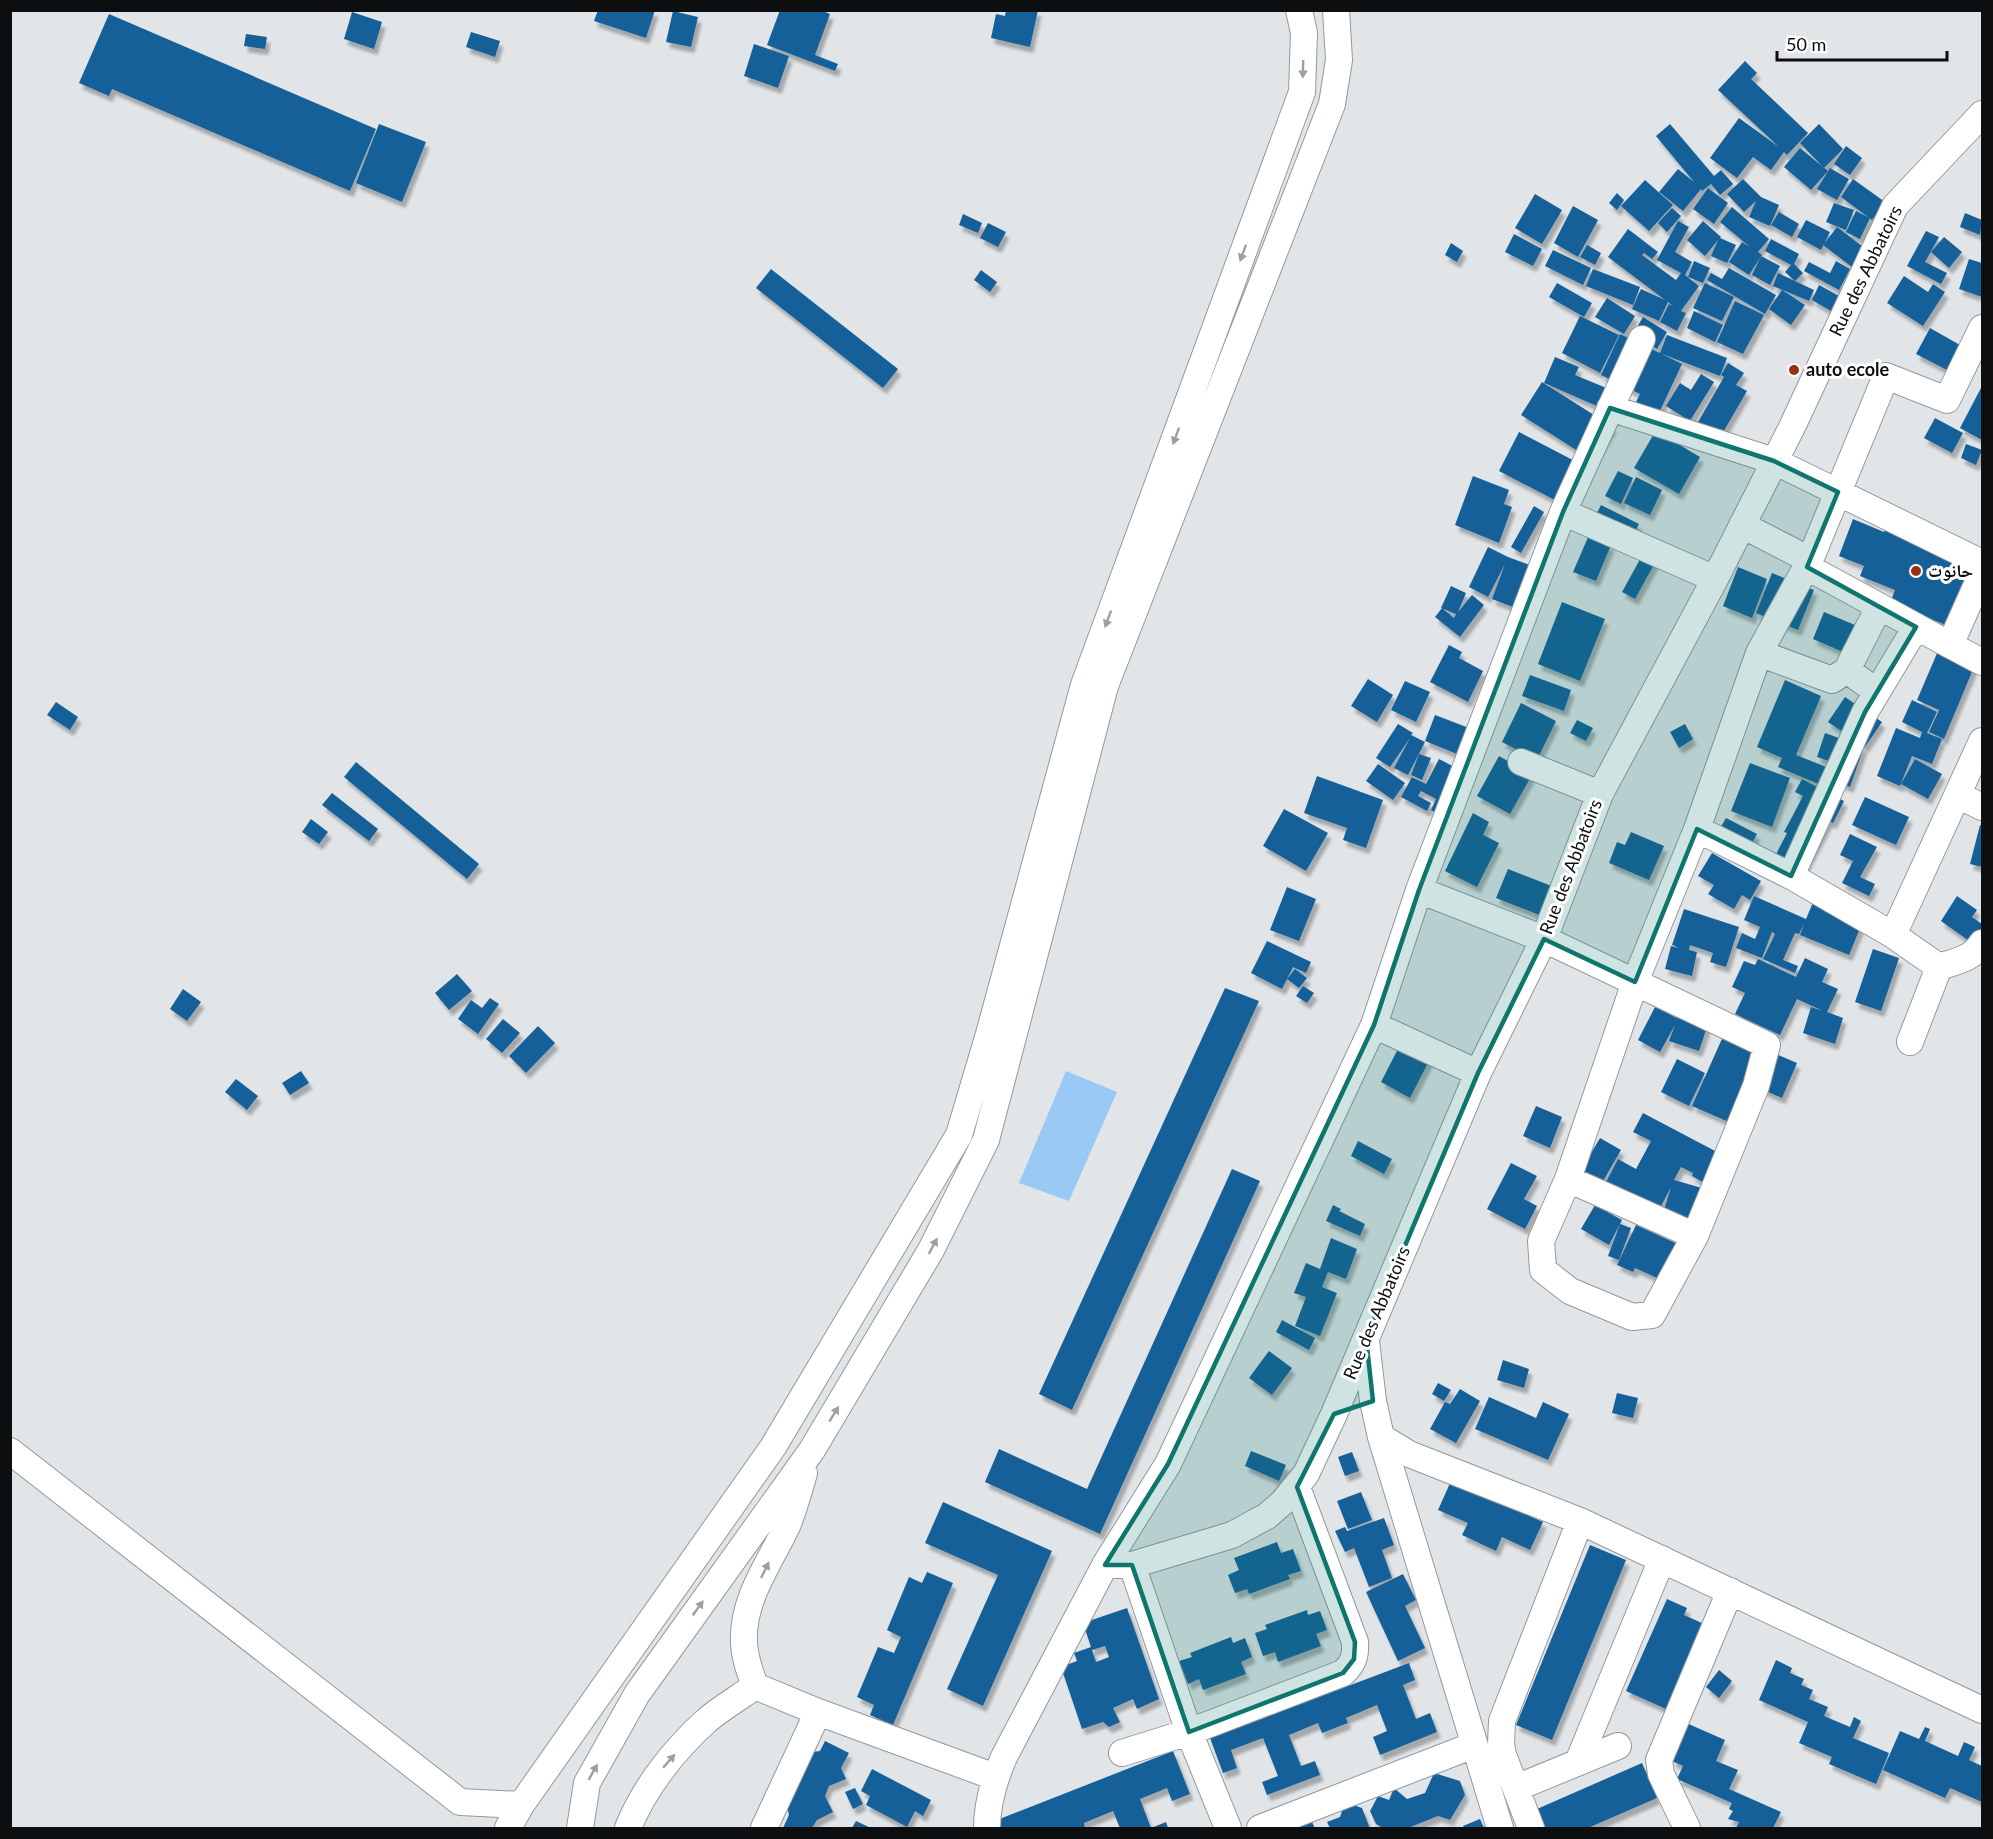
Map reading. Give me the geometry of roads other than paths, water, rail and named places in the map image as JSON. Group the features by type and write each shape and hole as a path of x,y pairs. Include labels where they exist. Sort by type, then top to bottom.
{"street":[{"path":"508,1828 521,1806 773,1446 959,1135 992,1023 1084,685 1302,92 1304,33 1299,10"},
{"path":"580,1828 587,1783 637,1694 812,1450 931,1250 986,1140 1105,686 1332,104 1339,60 1336,10"},
{"name":"Rue des Abbatoirs","path":"1105,1564 1132,1565 1232,1535 1267,1516 1297,1487 1314,1460 1478,1073 1544,939 1600,794 1715,579 1774,461 1895,206 1983,114"},
{"path":"1419,890 1544,939 1635,981 1767,1045 1756,1086 1695,1236 1652,1315 1632,1317 1570,1290 1543,1270 1541,1240 1568,1179 1635,981 1697,829 1759,653 1808,564 1886,376 1947,400 1983,328"},
{"path":"987,1828 989,1799 1004,1757 1105,1564 1168,1464 1374,1024 1419,890 1563,512 1642,339"},
{"path":"1610,408 1774,461 1983,563"},
{"path":"1563,512 1715,579"},
{"path":"1742,525 1880,607 1983,662"},
{"path":"1950,645 1983,573"},
{"path":"1759,653 1832,680 1847,670 1880,607"},
{"path":"1791,876 1865,712 1917,627"},
{"path":"1847,670 1877,692"},
{"path":"1893,935 1983,741"},
{"path":"1521,762 1600,794"},
{"path":"1958,795 1983,807"},
{"path":"1697,829 1791,876 1893,935 1939,967"},
{"path":"1939,967 1970,957 1983,943"},
{"path":"1910,1042 1939,967"},
{"path":"1374,1024 1478,1073"},
{"path":"1568,1179 1695,1236"},
{"path":"1366,1338 1373,1401 1381,1437 1500,1828"},
{"path":"1334,1414 1373,1401"},
{"path":"1381,1437 1409,1454 1580,1521 1983,1710"},
{"path":"10,1450 460,1802 521,1806"},
{"path":"812,1450 788,1523 753,1596 746,1618 744,1641 747,1664 755,1686 818,1712 995,1777"},
{"path":"1122,1753 1190,1732 1343,1673 1354,1659 1355,1642 1297,1487"},
{"path":"1531,1828 1503,1755 1502,1721 1580,1521"},
{"path":"1578,1762 1662,1559"},
{"path":"1132,1565 1190,1732 1228,1828"},
{"path":"1687,1828 1660,1774 1659,1760 1730,1592"},
{"path":"628,1828 633,1815 665,1764 706,1721 755,1686"},
{"path":"764,1828 818,1712"},
{"path":"1260,1828 1474,1745"},
{"path":"1515,1788 1618,1746"}],"place":[{"name":"auto ecole","path":"1794,370"},
{"name":"حانوت","path":"1916,571"}]}
